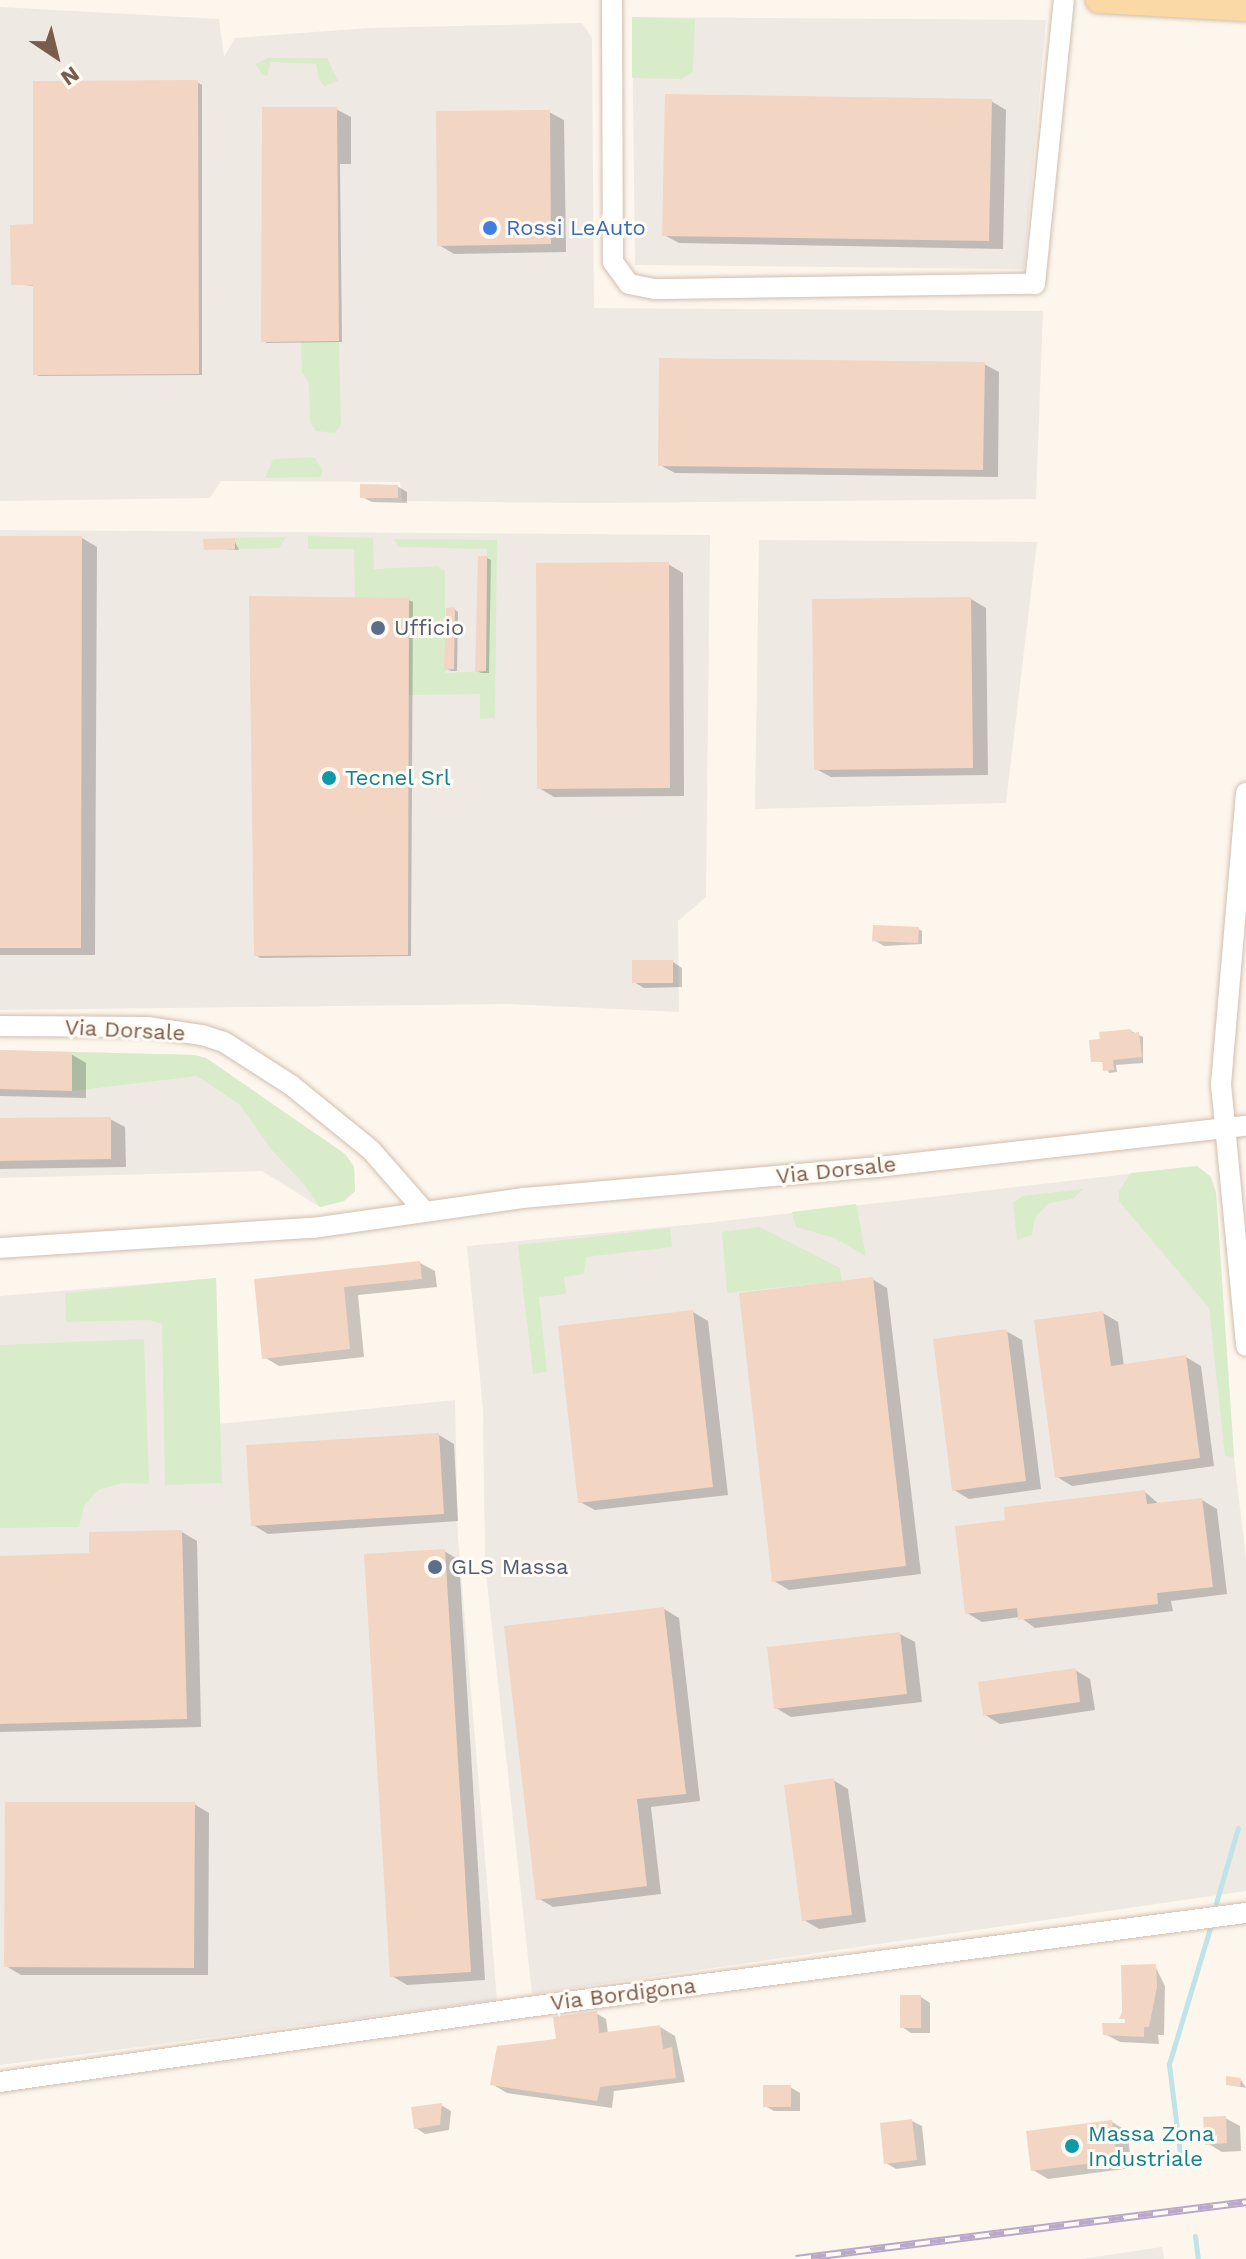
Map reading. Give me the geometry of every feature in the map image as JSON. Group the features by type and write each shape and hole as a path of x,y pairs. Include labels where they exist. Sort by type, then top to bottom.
{"main road":[{"path":"1099,0 1246,8"}],"street":[{"path":"612,0 613,262 629,284 655,289 1035,284 1064,0"},
{"path":"1146,2 1178,13 1246,20"},
{"path":"1246,793 1221,1084 1236,1127 1246,1346"},
{"name":"Via Dorsale","path":"0,1026 147,1027 191,1033 224,1042 291,1085 371,1150 425,1212"},
{"name":"Via Dorsale","path":"0,1248 313,1228 523,1198 878,1167 1236,1127"},
{"name":"Via Bordigona","path":"0,2082 537,2006 1246,1913"}],"shaded area":[{"path":"0,7 219,19 224,57 235,38 369,28 582,23 592,38 594,308 1043,311 1036,499 589,503 402,501 400,482 221,481 210,498 0,501"},
{"path":"632,17 1046,20 1024,269 635,265"},
{"path":"0,530 710,535 706,897 678,921 679,1012 508,1004 0,1010"},
{"path":"759,540 1037,542 1006,803 755,809"},
{"path":"0,1050 194,1055 206,1058 345,1154 354,1167 355,1191 344,1201 320,1207 262,1171 0,1178"},
{"path":"1197,1166 1211,1177 1216,1193 1234,1457 1246,1559 1246,1891 532,1994 485,1564 483,1410 467,1246 707,1223"},
{"path":"216,1278 219,1424 455,1400 458,1538 497,2000 0,2065 0,1296"},
{"path":"1162,2247 1164,2259 1081,2259"}],"green space":[{"path":"632,17 695,19 693,72 681,79 632,78"},
{"path":"268,58 327,58 338,81 325,86 319,80 316,64 271,62 267,76 255,64"},
{"path":"339,341 341,426 335,433 316,431 310,422 309,383 302,372 301,342"},
{"path":"314,457 322,469 321,477 265,478 273,459"},
{"path":"308,536 373,538 374,569 438,566 445,571 445,673 486,671 487,549 399,547 393,539 497,540 495,718 480,719 480,694 406,695 355,598 354,549 308,549"},
{"path":"286,537 279,548 235,549 235,538"},
{"path":"72,1052 194,1055 206,1058 345,1154 354,1167 355,1191 344,1201 320,1207 302,1182 274,1153 240,1105 197,1076 72,1091"},
{"path":"1197,1166 1211,1177 1216,1193 1234,1457 1225,1456 1209,1308 1119,1201 1119,1191 1131,1173"},
{"path":"1083,1189 1073,1199 1049,1203 1035,1218 1032,1235 1017,1240 1013,1202 1023,1196"},
{"path":"856,1204 866,1256 834,1238 796,1227 792,1212"},
{"path":"760,1227 840,1268 842,1281 727,1293 722,1232"},
{"path":"670,1228 672,1247 586,1257 584,1274 564,1277 566,1294 539,1297 547,1372 533,1374 518,1245"},
{"path":"216,1278 222,1483 165,1485 162,1324 149,1320 66,1322 65,1293"},
{"path":"144,1339 149,1484 122,1483 98,1490 84,1506 79,1527 0,1528 0,1345"}],"building":[{"path":"198,80 199,374 33,375 33,285 11,285 10,225 33,224 33,81"},
{"path":"665,94 992,99 989,241 662,236"},
{"path":"262,107 337,107 339,341 261,342"},
{"path":"550,110 551,244 437,246 436,111"},
{"path":"659,358 985,362 983,470 658,466"},
{"path":"360,484 398,485 398,498 360,498"},
{"path":"0,536 82,536 81,948 0,948"},
{"path":"235,538 235,549 204,550 203,539"},
{"path":"478,556 487,556 486,671 475,672"},
{"path":"669,562 670,788 537,789 536,563"},
{"name":"Tecnel Srl","path":"249,596 409,598 408,955 254,956"},
{"path":"971,597 973,768 814,770 812,599"},
{"path":"455,607 454,669 444,670 446,608"},
{"path":"873,925 919,927 918,943 872,941"},
{"path":"632,960 673,960 673,983 632,983"},
{"path":"1131,1029 1132,1033 1139,1032 1142,1057 1113,1060 1114,1070 1103,1071 1102,1061 1091,1062 1089,1040 1100,1039 1099,1032"},
{"path":"0,1050 72,1052 72,1091 0,1089"},
{"path":"111,1117 111,1159 0,1161 0,1118"},
{"path":"420,1261 422,1279 344,1287 350,1349 262,1359 254,1279"},
{"path":"873,1277 906,1566 772,1582 739,1293"},
{"path":"693,1310 713,1487 578,1503 558,1326"},
{"path":"1103,1311 1111,1366 1186,1355 1200,1458 1055,1478 1034,1320"},
{"path":"1007,1329 1026,1481 952,1491 933,1339"},
{"path":"439,1433 444,1514 251,1526 246,1445"},
{"path":"1145,1490 1147,1504 1202,1498 1213,1587 1157,1593 1158,1604 1018,1620 1017,1608 965,1614 955,1526 1005,1520 1004,1507"},
{"path":"182,1530 187,1719 0,1724 0,1556 89,1553 89,1532"},
{"path":"445,1549 471,1972 390,1977 364,1554"},
{"path":"664,1607 686,1794 637,1799 647,1886 536,1900 504,1626"},
{"path":"900,1632 907,1694 774,1709 767,1647"},
{"path":"1076,1668 1080,1702 983,1716 978,1682"},
{"path":"834,1778 852,1915 802,1921 784,1785"},
{"path":"5,1802 195,1802 194,1968 4,1967"},
{"path":"1156,1964 1157,1987 1149,2027 1144,2027 1144,2037 1103,2035 1102,2023 1125,2023 1125,2019 1119,2019 1122,2012 1121,1965"},
{"path":"900,1995 921,1995 921,2028 900,2028"},
{"path":"597,2011 599,2033 660,2025 663,2049 672,2047 676,2078 600,2087 597,2101 490,2085 497,2046 556,2039 553,2017"},
{"path":"1226,2076 1241,2078 1240,2087 1226,2085"},
{"path":"763,2085 791,2085 791,2107 763,2107"},
{"path":"442,2103 440,2125 414,2129 411,2107"},
{"path":"1226,2116 1227,2143 1205,2145 1203,2117"},
{"path":"912,2119 917,2160 884,2164 880,2123"},
{"name":"Massa Zona Industriale","path":"1112,2120 1117,2160 1031,2171 1026,2131"}],"waterway":[{"path":"1216,1903 1238,1828"},
{"path":"1181,2161 1169,2064 1210,1928"},
{"path":"1195,2236 1198,2259"}],"railway":[{"path":"796,2259 1246,2202"}],"place":[{"name":"Rossi LeAuto","path":"490,228"},
{"name":"Ufficio","path":"378,628"},
{"name":"Tecnel Srl","path":"329,778"},
{"name":"GLS Massa","path":"435,1567"},
{"name":"Massa Zona Industriale","path":"1072,2146"}]}
